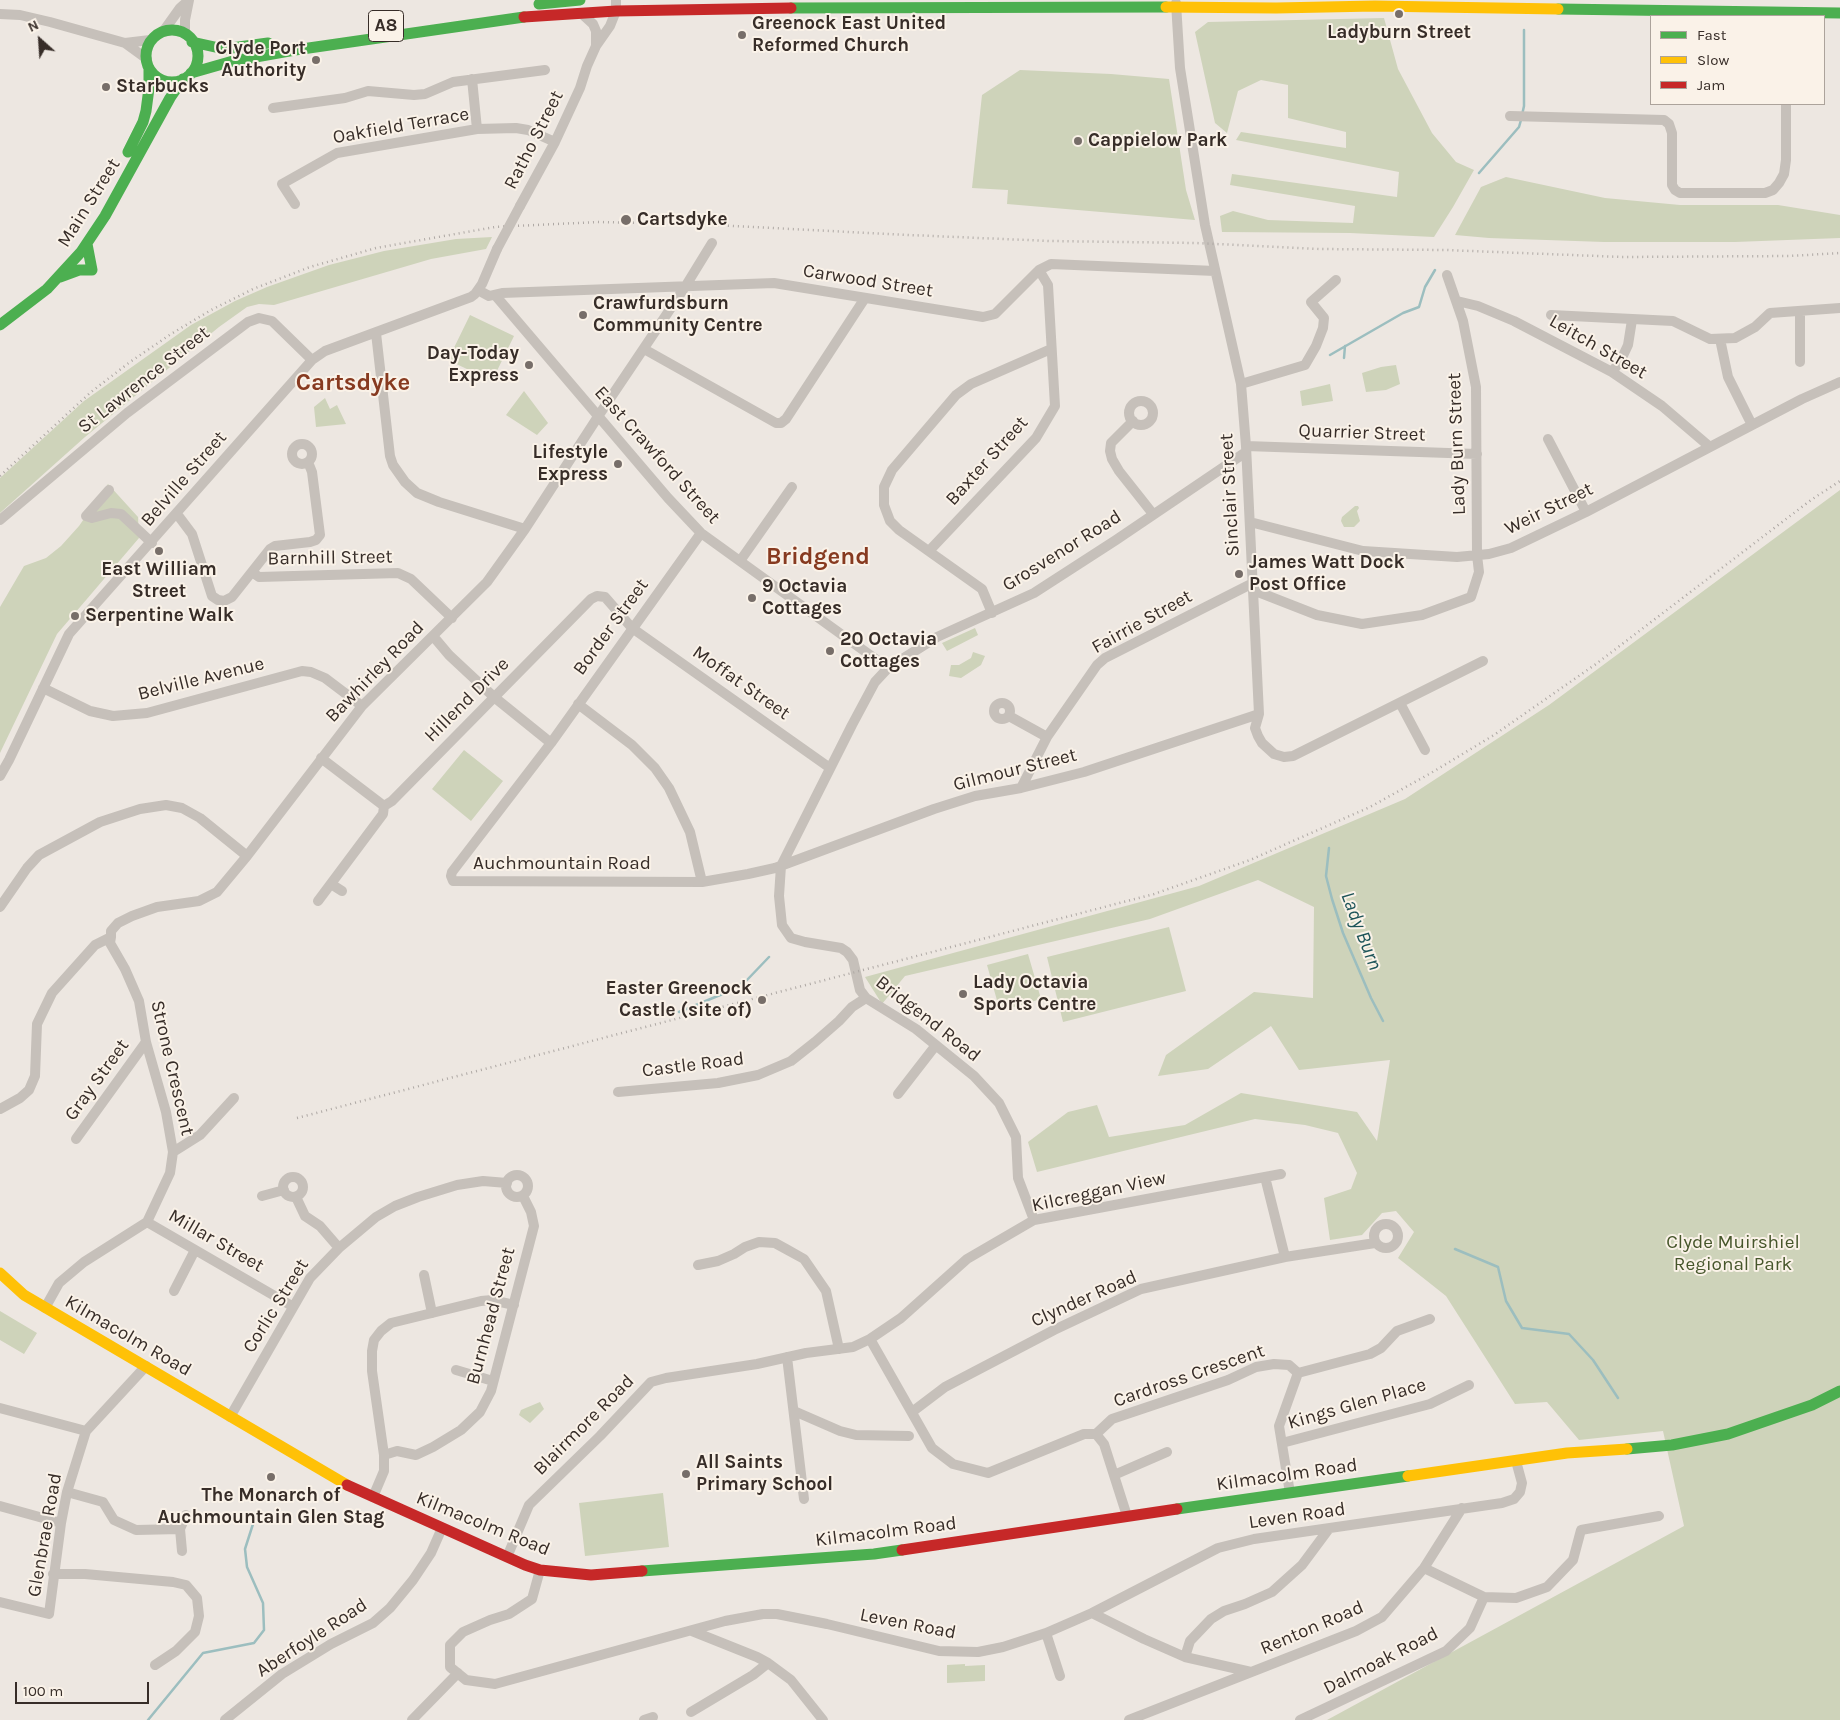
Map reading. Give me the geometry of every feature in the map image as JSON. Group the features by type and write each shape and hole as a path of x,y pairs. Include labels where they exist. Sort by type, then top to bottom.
{"main road":[{"path":"524,5 580,0"},
{"name":"A8","path":"148,63 155,76 174,82 233,61 295,50 526,16 581,13 616,6 1176,3 1375,6 1683,5 1787,14 1840,13"},
{"name":"A8","path":"165,30 174,29 189,38 216,48 231,49 485,11"},
{"path":"148,63 146,50 150,40 155,34 165,30"},
{"path":"187,76 197,59 196,49 189,38"},
{"name":"Main Street","path":"0,312 56,265 92,216 143,122 149,88 148,63"},
{"name":"Main Street","path":"0,325 35,300 58,278 87,244 109,209 166,106 187,76"},
{"path":"58,278 79,270 92,270 87,244"},
{"name":"Kilmacolm Road","path":"0,1273 24,1295 45,1308 350,1487 540,1570 592,1575 874,1554 1516,1460 1672,1444 1728,1434 1812,1404 1840,1391"}],"street":[{"path":"165,30 180,8 189,0"},
{"path":"189,0 185,20 189,38"},
{"path":"1786,0 1787,14"},
{"name":"Sinclair Street","path":"1176,3 1180,68 1205,225 1241,384 1259,714 1256,728 1262,744 1274,754 1284,757 1301,752 1483,661"},
{"name":"Ratho Street","path":"477,292 497,249 555,142 580,88 596,46 610,26 616,6"},
{"path":"581,13 593,24 596,31 596,46"},
{"path":"0,14 20,16 125,43 150,40"},
{"path":"125,43 148,63"},
{"path":"274,108 345,98 368,91 414,95 424,94 454,82 545,70"},
{"path":"472,79 477,129"},
{"path":"1510,116 1664,120 1669,124 1672,133 1672,185 1680,193 1766,193 1779,183 1784,174 1786,160 1786,105"},
{"name":"Oakfield Terrace","path":"294,204 282,184 337,153 477,129 516,128 528,130 555,142"},
{"name":"Bawhirley Road","path":"0,1109 20,1098 29,1090 35,1076 37,1024 52,993 95,945 111,937 111,931 118,923 132,916 157,907 200,901 217,892 248,856 362,706 487,582 525,529 686,287 712,243"},
{"path":"1039,270 1056,264 1215,271"},
{"name":"Carwood Street","path":"494,294 774,283 977,316 989,316 1000,310 1039,270"},
{"name":"Baxter Street","path":"929,551 1036,438 1056,406 1048,285 1039,270"},
{"name":"Lady Burn Street","path":"1253,586 1317,615 1362,624 1422,615 1471,597 1479,572 1477,555 1475,376 1469,344 1457,301 1446,275"},
{"path":"1241,384 1305,365 1316,346 1323,328 1324,318 1311,302 1336,280"},
{"path":"477,292 486,295 494,294"},
{"name":"Belville Street","path":"0,776 69,634 312,360 325,351 466,300 477,292"},
{"name":"East Crawford Street","path":"494,294 668,498 701,533 888,668"},
{"path":"644,349 776,423 781,423 786,419 865,298"},
{"name":"Leitch Street","path":"1457,301 1478,306 1514,321 1612,372 1662,406 1710,446"},
{"path":"1570,303 1570,315"},
{"path":"1551,314 1673,321 1710,339 1720,339 1735,338 1755,328 1770,313 1840,308"},
{"path":"1800,310 1800,362"},
{"name":"St Lawrence Street","path":"0,520 126,412 248,322 259,318 272,322 312,360"},
{"path":"1612,372 1628,344 1632,320"},
{"path":"376,333 390,456 405,482 417,493 439,502 525,529"},
{"path":"1720,339 1728,377 1752,425"},
{"path":"992,613 982,589 899,530 890,520 884,505 884,487 892,470 956,395 970,384 1051,349"},
{"name":"Weir Street","path":"1250,522 1363,551 1457,557 1489,554 1511,548 1586,512 1710,446 1840,382"},
{"path":"1132,421 1111,443 1110,451 1112,459 1119,470 1153,514"},
{"path":"1548,439 1586,512"},
{"name":"Quarrier Street","path":"1246,449 1477,454"},
{"name":"Grosvenor Road","path":"888,668 936,637 992,613 1034,592 1116,540 1246,449"},
{"path":"177,514 192,534 212,596 224,601 232,597 270,549 275,546 310,542 316,540 320,534 312,472 308,462"},
{"path":"740,561 792,487"},
{"path":"108,490 86,516 92,518 111,513 121,514 152,542"},
{"name":"Border Street","path":"551,743 701,533"},
{"name":"Barnhill Street","path":"252,572 259,577 398,573 411,578 452,618"},
{"name":"Fairrie Street","path":"1021,788 1048,737 1097,665 1105,658 1253,586"},
{"name":"Hillend Drive","path":"384,806 392,801 592,599 597,596 605,597 632,628"},
{"name":"Moffat Street","path":"632,628 830,768"},
{"path":"433,636 449,655 494,697 551,743"},
{"name":"Bridgend Road","path":"888,668 875,682 780,866 779,896 782,925 791,938 841,948 847,952 853,960 860,990 866,998 916,1029 974,1076 999,1103 1016,1137 1018,1178 1034,1220"},
{"name":"Belville Avenue","path":"43,688 90,711 113,716 147,713 302,672 311,672 325,678 362,706"},
{"path":"1400,703 1425,750"},
{"path":"578,704 632,745 655,768 669,788 690,832 702,882"},
{"name":"Gilmour Street","path":"780,866 967,798 1021,788 1084,772 1259,714"},
{"path":"1009,716 1048,737"},
{"name":"Auchmountain Road","path":"551,743 452,872 450,876 453,881 702,882 780,866"},
{"path":"318,901 382,814 384,806 321,758"},
{"path":"0,907 27,868 39,855 100,822 140,809 166,805 182,808 200,818 248,856"},
{"path":"331,884 342,891"},
{"name":"Strone Crescent","path":"111,937 110,943 125,969 139,1001 146,1042 166,1112 173,1152 170,1172 148,1222"},
{"name":"Castle Road","path":"618,1092 718,1082 758,1075 791,1061 839,1021 852,1006 866,998"},
{"name":"Gray Street","path":"76,1139 146,1042"},
{"path":"898,1094 936,1045"},
{"path":"173,1152 200,1135 234,1098"},
{"name":"Kilcreggan View","path":"870,1340 901,1318 967,1259 1034,1220 1282,1174"},
{"name":"Corlic Street","path":"230,1417 292,1306 310,1278 338,1248 376,1217 395,1206 457,1185 483,1181 507,1182 514,1175 524,1177 529,1187 523,1196"},
{"path":"293,1176 300,1178 303,1183 303,1190 296,1196 288,1196 284,1190 284,1182 293,1176"},
{"path":"1264,1177 1286,1257"},
{"path":"507,1182 508,1194 515,1198 523,1196"},
{"path":"262,1196 284,1190"},
{"path":"296,1196 306,1216 320,1226 338,1248"},
{"name":"Burnhead Street","path":"384,1455 397,1451 416,1455 461,1430 480,1412 491,1391 534,1226 531,1212 523,1196"},
{"path":"45,1308 59,1283 84,1262 148,1222"},
{"name":"Millar Street","path":"148,1222 292,1306"},
{"path":"698,1265 718,1261 759,1242 775,1243 804,1259 826,1291 840,1349"},
{"name":"Clynder Road","path":"912,1412 945,1387 1054,1330 1141,1290 1286,1257 1375,1243"},
{"path":"174,1291 195,1250"},
{"path":"424,1275 432,1313"},
{"path":"373,1497 384,1471 384,1455 372,1372 374,1340 391,1323 482,1300 492,1300 514,1305"},
{"path":"1290,1493 1280,1426 1298,1374 1370,1354 1381,1348 1397,1331 1430,1319"},
{"name":"Blairmore Road","path":"507,1557 529,1505 652,1382 787,1357 853,1348 870,1340"},
{"name":"Cardross Crescent","path":"870,1340 932,1448 953,1464 988,1473 1084,1434 1096,1434 1112,1419 1228,1380 1256,1367 1274,1364 1289,1365 1298,1374"},
{"path":"787,1357 804,1499"},
{"name":"Glenbrae Road","path":"0,1602 49,1614 60,1523 67,1492 86,1431 146,1366"},
{"path":"456,1370 493,1382"},
{"name":"Kings Glen Place","path":"1282,1444 1430,1404 1469,1385"},
{"path":"0,1408 86,1431"},
{"path":"794,1410 840,1431 856,1435 909,1436"},
{"path":"1096,1434 1104,1444 1127,1516"},
{"path":"1114,1475 1167,1452"},
{"name":"Leven Road","path":"458,1673 466,1680 495,1684 748,1616 776,1614 828,1624 939,1651 967,1653 1002,1647 1046,1633 1092,1613 1218,1548 1254,1539 1328,1530 1502,1503 1514,1499 1520,1492 1522,1483 1516,1460"},
{"path":"67,1492 103,1502 114,1520 136,1530 180,1529"},
{"path":"0,1506 60,1523"},
{"name":"Renton Road","path":"1129,1720 1356,1630 1382,1617 1424,1568 1462,1508"},
{"path":"182,1551 180,1529 186,1515"},
{"path":"1424,1568 1484,1597 1516,1598 1547,1587 1573,1560 1581,1530 1658,1516"},
{"name":"Aberfoyle Road","path":"226,1720 282,1674 330,1644 373,1623 390,1608 413,1580 431,1553 442,1528"},
{"path":"1185,1657 1190,1641 1211,1619 1224,1611 1272,1592 1302,1565 1328,1530"},
{"path":"412,1720 458,1673 450,1667 450,1645 463,1632 509,1614 532,1599 540,1570"},
{"path":"53,1574 86,1574 173,1582 186,1585 197,1598 199,1616 195,1632 176,1651 155,1666"},
{"name":"Dalmoak Road","path":"1300,1720 1446,1651 1470,1628 1484,1597"},
{"path":"1092,1613 1185,1657 1251,1672"},
{"path":"692,1630 768,1663 791,1680 819,1719"},
{"path":"1046,1633 1060,1676"},
{"path":"691,1712 753,1675 768,1663"}],"green space":[{"path":"1384,18 1398,69 1432,133 1456,162 1474,170 1434,237 1350,233 1222,232 1220,216 1233,211 1268,220 1353,223 1355,206 1230,185 1232,174 1397,197 1399,172 1236,140 1241,132 1346,148 1346,132 1288,118 1288,85 1261,80 1238,91 1227,133 1215,123 1195,32 1208,22"},
{"name":"Cappielow Park","path":"1020,70 1169,79 1186,190 1195,220 1007,204 1008,190 972,188 982,95"},
{"path":"1506,177 1605,198 1680,205 1778,205 1840,215 1840,238 1735,242 1604,242 1455,235 1481,187"},
{"path":"492,237 486,249 431,259 274,305 259,304 247,307 219,327 85,437 0,513 0,478 84,401 191,325 235,301 267,287 329,265 384,251 456,239"},
{"path":"470,315 514,336 492,381 448,360"},
{"path":"1396,365 1400,384 1386,390 1366,392 1362,373"},
{"path":"1330,384 1333,401 1302,406 1300,391"},
{"path":"524,391 548,423 537,435 506,415"},
{"path":"325,398 330,409 337,405 346,424 316,427 314,407"},
{"path":"108,484 138,517 139,538 57,634 0,753 0,607 24,566 46,558 61,546 79,526"},
{"name":"Clyde Muirshiel Regional Park","path":"1840,490 1840,1720 1327,1720 1684,1526 1663,1431 1579,1440 1547,1402 1515,1404 1446,1296 1398,1258 1414,1232 1396,1211 1382,1213 1362,1235 1330,1240 1324,1198 1351,1189 1357,1173 1338,1133 1305,1125 1255,1119 1037,1172 1028,1142 1068,1112 1097,1105 1109,1137 1185,1125 1241,1093 1357,1112 1377,1141 1390,1060 1299,1070 1271,1026 1208,1069 1158,1076 1166,1055 1254,992 1313,998 1314,907 1258,880 1150,919 905,976 882,1004 865,977 1199,886 1405,799 1549,705"},
{"path":"1355,506 1359,508 1357,511 1360,521 1354,527 1344,527 1341,521 1342,517"},
{"path":"975,628 978,635 947,651 942,643"},
{"path":"973,652 985,656 981,665 961,678 949,676 951,665 959,665 971,658"},
{"path":"464,750 503,781 471,821 432,789"},
{"path":"1169,927 1186,991 1063,1022 1047,957"},
{"path":"1028,954 1041,999 1000,1011 987,965"},
{"path":"0,1311 37,1333 24,1354 0,1340"},
{"path":"540,1402 544,1409 530,1423 519,1415 521,1410"},
{"path":"663,1493 669,1547 585,1556 579,1503"},
{"path":"965,1664 965,1666 985,1665 985,1681 947,1683 947,1665"}],"waterway":[{"name":"Lady Burn","path":"1522,115 1524,106 1524,30"},
{"name":"Lady Burn","path":"1479,173 1519,127 1521,120"},
{"name":"Lady Burn","path":"1330,355 1403,313 1419,307 1425,287 1435,270"},
{"name":"Lady Burn","path":"1344,358 1345,346"},
{"name":"Lady Burn","path":"1329,848 1326,876 1332,899 1343,933 1383,1021"},
{"path":"679,1012 725,993 747,980 769,957"},
{"path":"1455,1249 1498,1267 1506,1301 1522,1328 1569,1334 1593,1360 1618,1398"},
{"path":"148,1720 203,1653 254,1643 264,1630 263,1603 247,1567 245,1549 253,1524"}],"railway":[{"path":"0,476 91,392 130,362 211,310 253,289 310,267 376,248 495,227 597,222 693,224 1050,241 1195,243 1320,249 1446,250 1622,257 1790,256 1840,253"},
{"path":"297,1118 1154,894 1250,860 1370,807 1494,735 1596,664 1811,500 1840,481"}],"traffic: fast":[{"path":"539,4 580,0"},
{"path":"791,8 1166,7"},
{"path":"1558,9 1840,13"},
{"path":"191,73 233,61 295,50 524,17"},
{"path":"172,30 182,32 190,38 196,46 198,56 196,66 190,74 182,80 172,82 162,80 154,74 148,66 146,56 148,46 154,38 162,32 172,30"},
{"path":"192,42 224,49 268,43"},
{"path":"128,152 143,122 146,111 149,68"},
{"path":"0,325 47,289 81,252 105,216 170,98 183,79"},
{"path":"60,277 79,270 92,270 87,244"},
{"path":"1627,1449 1672,1445 1728,1434 1812,1405 1840,1391"},
{"path":"1177,1509 1408,1476"},
{"path":"642,1571 874,1554 902,1550"}],"traffic: slow":[{"path":"1166,7 1276,8 1375,6 1558,9"},
{"path":"0,1273 24,1295 347,1485"},
{"path":"1408,1476 1567,1453 1627,1449"}],"traffic: jam":[{"path":"524,17 616,11 791,8"},
{"path":"347,1485 540,1570 591,1575 642,1571"},
{"path":"902,1550 1177,1509"}],"place":[{"name":"Ladyburn Street","path":"1399,14"},
{"name":"Greenock East United Reformed Church","path":"742,35"},
{"name":"Clyde Port Authority","path":"316,60"},
{"name":"Starbucks","path":"106,87"},
{"name":"Cappielow Park","path":"1078,141"},
{"name":"Cartsdyke","path":"626,220"},
{"name":"Crawfurdsburn Community Centre","path":"583,315"},
{"name":"Day-Today Express","path":"529,365"},
{"name":"Lifestyle Express","path":"618,464"},
{"name":"East William Street","path":"159,551"},
{"name":"James Watt Dock Post Office","path":"1239,574"},
{"name":"9 Octavia Cottages","path":"752,598"},
{"name":"Serpentine Walk","path":"75,616"},
{"name":"20 Octavia Cottages","path":"830,651"},
{"name":"Lady Octavia Sports Centre","path":"963,994"},
{"name":"Easter Greenock Castle (site of)","path":"762,1000"},
{"name":"All Saints Primary School","path":"686,1474"},
{"name":"The Monarch of Auchmountain Glen Stag","path":"271,1477"}],"district":[{"name":"Cartsdyke","path":"353,383"},
{"name":"Bridgend","path":"818,557"}]}
